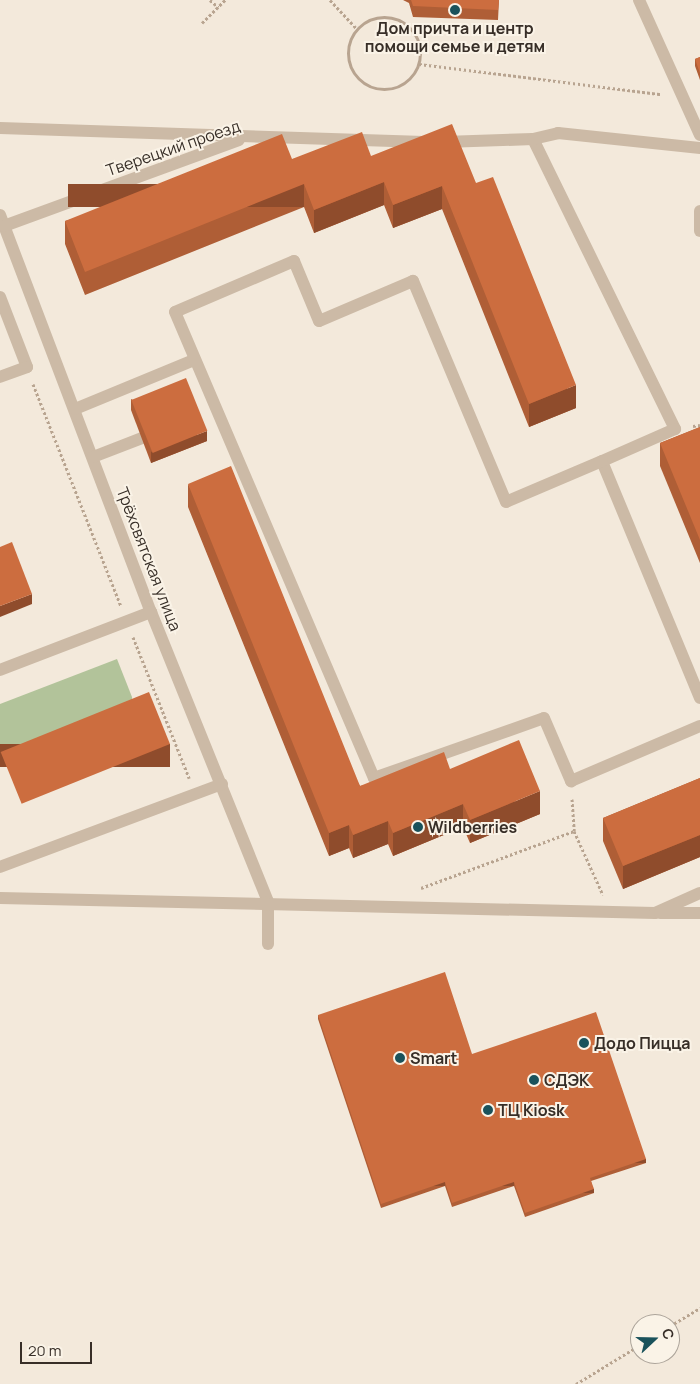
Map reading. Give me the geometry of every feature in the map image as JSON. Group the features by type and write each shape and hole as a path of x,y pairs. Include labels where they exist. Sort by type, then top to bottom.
{"lane":[{"path":"638,0 700,136"},
{"path":"0,128 246,138"},
{"name":"Тверецкий проезд","path":"2,220 246,138 452,143 533,139 558,133 700,148"},
{"path":"533,139 675,429 506,502 413,280 319,321 294,261 175,312 374,778 544,718 571,781 700,726"},
{"path":"700,211 700,232"},
{"name":"Трёхсвятская улица","path":"2,220 151,612 268,902"},
{"path":"0,297 27,367 0,377"},
{"path":"75,409 194,360"},
{"path":"93,457 142,438"},
{"path":"602,461 700,698"},
{"path":"0,670 151,612"},
{"path":"0,867 222,784"},
{"path":"654,913 700,893"},
{"path":"0,898 268,902 700,914"},
{"path":"268,902 268,944"}],"path":[{"path":"210,0 218,8"},
{"path":"202,23 225,0"},
{"path":"330,0 357,29"},
{"path":"378,17 402,22 418,40 419,64 405,83 394,88 382,90 361,82 353,73 348,56 351,38 357,29 378,17"},
{"path":"419,64 682,96"},
{"path":"27,367 195,794"},
{"path":"571,781 574,831 611,912"},
{"path":"412,892 574,831"},
{"path":"680,1320 700,1308"},
{"path":"576,1384 630,1351"}],"green space":[{"path":"117,659 132,697 133,715 0,766 0,704"}],"building":[{"path":"411,0 499,0 498,10 413,6"},
{"path":"700,57 700,73 695,59"},
{"path":"452,124 476,183 493,177 576,385 529,404 442,186 393,205 384,182 314,210 304,184 85,272 65,221 282,134 292,159 362,132 371,156"},
{"path":"186,378 207,431 153,453 131,400"},
{"path":"700,427 700,540 660,443"},
{"path":"231,466 360,786 444,752 450,769 519,740 540,791 470,820 463,804 393,833 388,821 353,835 349,825 329,833 188,484"},
{"path":"12,542 32,594 0,606 0,547"},
{"path":"149,692 170,744 22,804 1,752"},
{"path":"700,778 700,835 623,866 603,818"},
{"name":"ТЦ Kiosk","path":"445,972 472,1054 596,1012 646,1159 590,1178 594,1189 525,1213 514,1182 452,1203 445,1182 381,1204 318,1015"}],"place":[{"name":"Дом причта и центр помощи семье и детям","path":"455,10"},
{"name":"Wildberries","path":"418,827"},
{"name":"Додо Пицца","path":"584,1043"},
{"name":"Smart","path":"400,1058"},
{"name":"СДЭК","path":"534,1080"},
{"name":"ТЦ Kiosk","path":"488,1110"}]}
